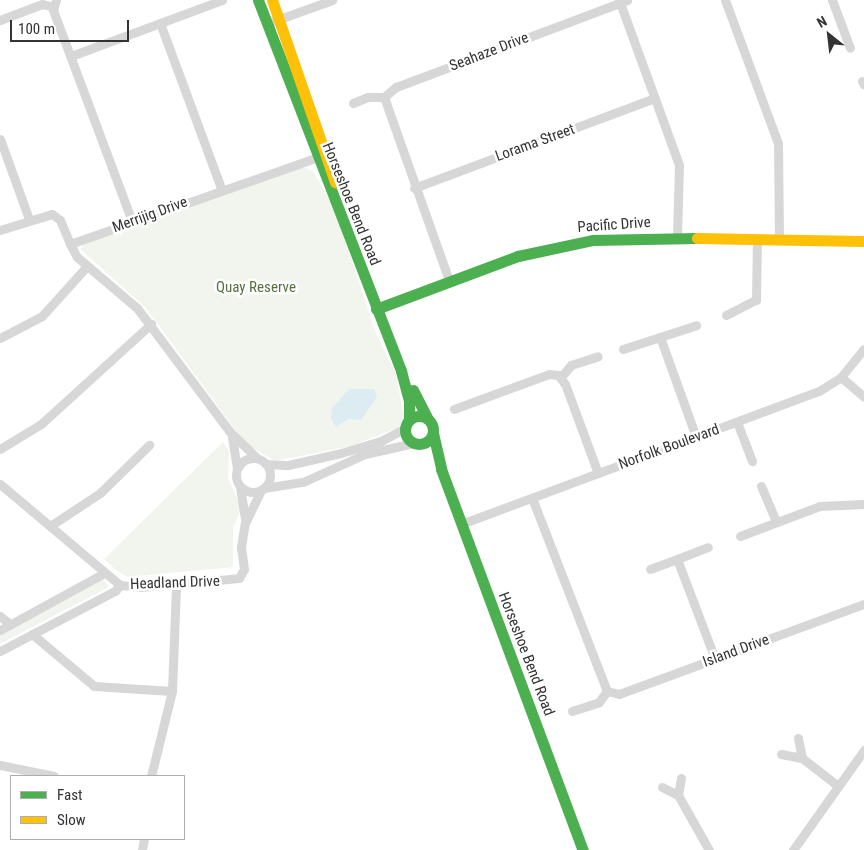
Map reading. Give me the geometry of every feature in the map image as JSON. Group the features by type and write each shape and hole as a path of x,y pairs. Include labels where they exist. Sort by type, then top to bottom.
{"street":[{"path":"71,56 222,0"},
{"name":"Horseshoe Bend Road","path":"258,0 415,397 427,418"},
{"name":"Horseshoe Bend Road","path":"272,0 321,156"},
{"path":"267,24 332,0"},
{"path":"725,0 778,143 779,239"},
{"path":"832,0 850,48"},
{"path":"622,1 679,165 677,238"},
{"name":"Seahaze Drive","path":"353,103 368,97 384,98 396,87 622,1"},
{"path":"0,20 42,4 55,3 71,56 132,221"},
{"path":"160,23 221,188"},
{"path":"384,98 414,188 449,281"},
{"name":"Lorama Street","path":"414,188 655,98"},
{"path":"0,138 30,219"},
{"name":"Merrijig Drive","path":"70,244 221,188 321,156"},
{"path":"0,230 46,214 56,216 70,244 87,266 151,324 230,432 266,464 288,465 340,454 381,441 407,424 427,418 433,433 428,440 365,454 303,482 248,492 240,487 236,450 230,432"},
{"name":"Pacific Drive","path":"380,308 524,254 575,243 677,238 864,241"},
{"path":"726,315 756,300 757,239"},
{"path":"0,338 42,316 87,266"},
{"name":"Horseshoe Bend Road","path":"380,308 405,383 407,424"},
{"path":"0,449 42,424 151,324"},
{"path":"623,349 696,325"},
{"path":"660,337 696,437"},
{"name":"Norfolk Boulevard","path":"461,524 819,391 841,377 864,349"},
{"path":"561,377 572,365 598,356"},
{"path":"454,409 549,374 561,377"},
{"path":"561,377 598,473"},
{"path":"841,377 864,397"},
{"path":"737,422 752,461"},
{"path":"407,424 407,437 416,443"},
{"name":"Horseshoe Bend Road","path":"433,433 441,470 583,850"},
{"name":"Horseshoe Bend Road","path":"416,443 441,470"},
{"path":"50,526 100,493 149,445"},
{"path":"237,468 247,459 257,458"},
{"path":"263,489 270,479 266,464"},
{"name":"Headland Drive","path":"0,484 120,585 176,585 239,578 244,569 241,547 245,523 240,487"},
{"path":"761,486 776,522"},
{"name":"Headland Drive","path":"245,523 263,489"},
{"path":"532,498 607,691 599,702 572,711"},
{"path":"740,536 820,506 864,504"},
{"path":"650,569 708,547"},
{"path":"677,559 714,659"},
{"path":"0,630 104,573"},
{"path":"0,652 120,585"},
{"path":"151,775 172,692 176,585"},
{"name":"Island Drive","path":"607,691 620,694 864,604"},
{"path":"0,616 10,624"},
{"path":"32,634 94,686 172,692"},
{"path":"798,738 802,758"},
{"path":"793,850 864,750"},
{"path":"781,754 802,758 838,786"},
{"path":"0,765 49,775"},
{"path":"678,795 681,778"},
{"path":"662,787 678,795 709,850"}],"green space":[{"name":"Quay Reserve","path":"301,167 313,171 334,208 376,333 396,374 404,419 397,428 351,446 275,461 245,443 145,307 80,249 84,244"},
{"path":"223,442 229,451 228,478 241,508 233,529 233,567 128,577 117,571 104,559"},
{"path":"103,578 109,587 0,644 0,633"}],"shaded area":[{"path":"349,389 374,389 377,397 361,420 348,419 336,427 331,418 332,408"}],"traffic: fast":[{"path":"258,0 401,371 409,401 409,420"},
{"path":"376,309 518,256 593,240 697,238"},
{"path":"413,390 427,418"},
{"path":"419,416 429,420 433,430 429,440 419,444 409,440 405,430 409,420 419,416"},
{"path":"433,433 441,469 583,850"}],"traffic: slow":[{"path":"272,0 335,182"},
{"path":"697,238 864,241"}]}
